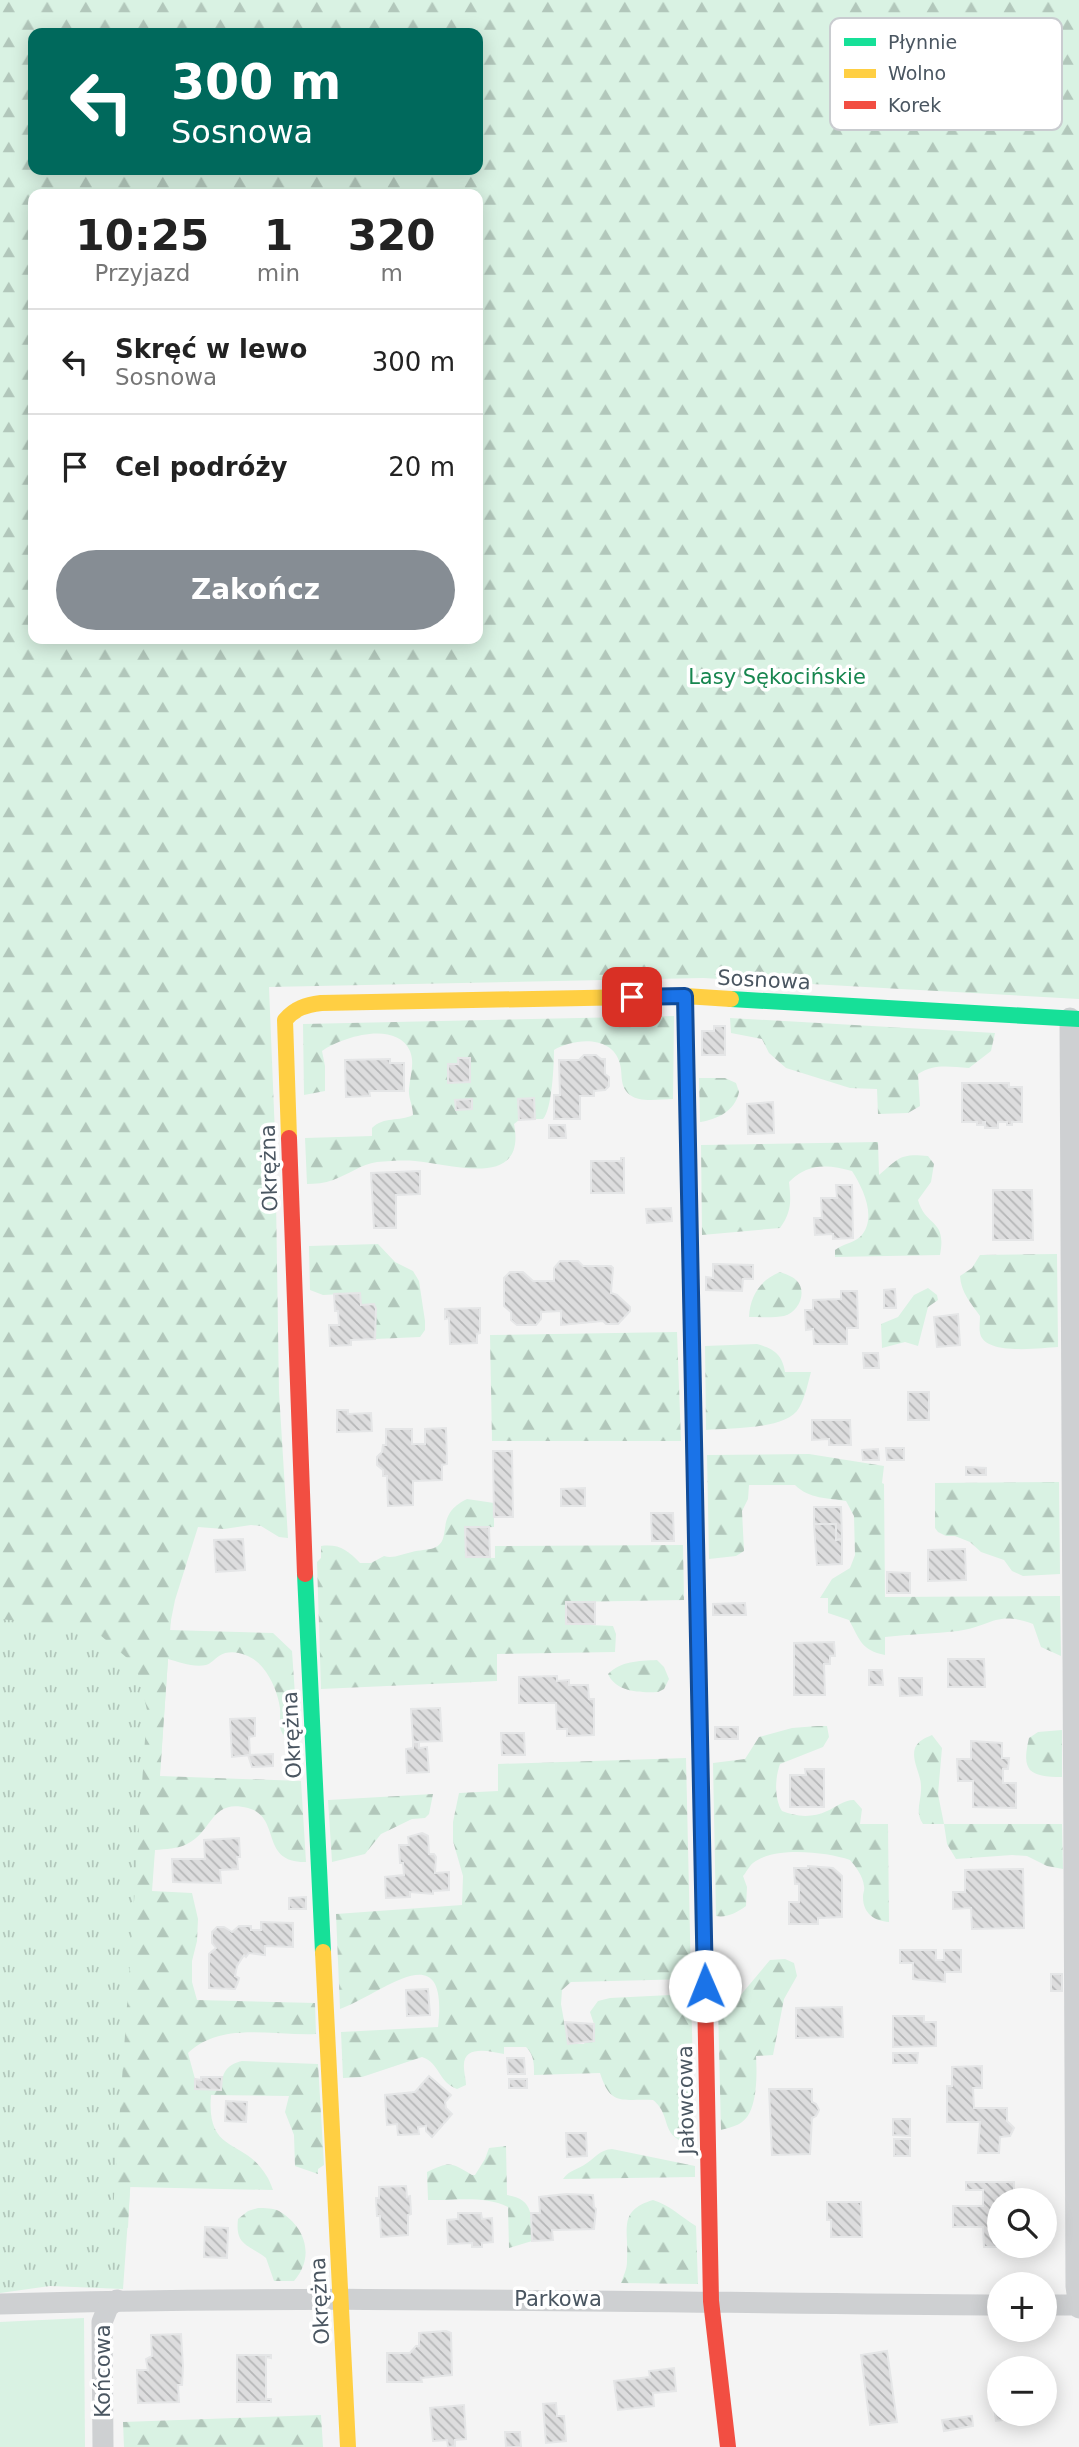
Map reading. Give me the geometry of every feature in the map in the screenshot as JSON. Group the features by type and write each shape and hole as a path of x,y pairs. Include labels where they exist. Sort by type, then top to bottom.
{"street":[{"name":"Sosnowa","path":"285,1020 291,1011 321,1003 685,996 1074,1019"},
{"name":"Jałowcowa","path":"685,996 711,2301 728,2447"},
{"path":"1057,2305 1079,2306 1076,2236 1074,1019"},
{"name":"Okrężna","path":"285,1020 308,1640 348,2447"},
{"name":"Parkowa","path":"0,2304 341,2298 987,2305"},
{"name":"Końcowa","path":"103,2447 102,2322 108,2307 117,2300"}],"green space":[{"name":"Lasy Sękocińskie","path":"0,0 1079,0 1079,999 703,978 269,987 275,1135 279,1392 288,1538 279,1537 261,1526 224,1529 198,1527 175,1600 169,1630 273,1633 292,1651 298,1739 286,1739 283,1735 274,1687 266,1672 254,1660 231,1652 201,1666 168,1659 160,1776 301,1781 306,1862 291,1860 282,1855 276,1848 265,1820 248,1808 236,1806 219,1812 196,1838 187,1844 155,1850 152,1891 192,1893 198,1919 197,1941 192,1961 192,1982 197,2000 315,2003 316,2034 232,2033 201,2043 188,2053 195,2089 221,2090 226,2071 242,2061 318,2064 324,2165 318,2169 318,2174 295,2166 294,2135 285,2112 289,2096 211,2095 214,2128 228,2144 257,2163 273,2190 130,2187 128,2228 114,2222 113,2212 147,1710 133,1663 93,1629 0,1619"},
{"path":"674,1016 673,1099 645,1100 630,1095 624,1088 620,1064 610,1048 592,1042 572,1043 554,1050 550,1097 543,1119 535,1119 534,1098 518,1099 519,1120 514,1124 515,1145 509,1158 498,1166 466,1168 415,1161 377,1162 330,1181 307,1184 305,1138 372,1136 372,1128 377,1124 413,1115 409,1092 412,1061 410,1051 403,1042 393,1036 368,1034 342,1041 322,1051 325,1091 304,1095 303,1024"},
{"path":"730,1018 995,1033 991,1051 969,1068 937,1067 918,1074 920,1106 908,1113 878,1114 877,1089 850,1088 786,1068 769,1053 762,1039 731,1033"},
{"path":"699,1078 725,1078 736,1083 739,1092 734,1104 725,1113 700,1122"},
{"path":"878,1142 879,1175 905,1156 928,1156 934,1164 931,1182 918,1200 941,1235 940,1255 835,1257 835,1250 860,1237 868,1221 868,1213 864,1195 852,1171 826,1166 803,1171 789,1182 790,1206 780,1228 702,1235 701,1145"},
{"path":"378,1244 395,1262 413,1271 419,1281 425,1321 425,1330 420,1337 375,1339 376,1309 373,1304 361,1305 360,1293 323,1295 310,1290 309,1246"},
{"path":"1057,1254 1058,1347 1002,1348 984,1340 980,1331 980,1316 964,1293 960,1276 972,1268 980,1255"},
{"path":"780,1272 793,1277 800,1285 798,1306 784,1316 749,1317 751,1302 757,1290 767,1279"},
{"path":"928,1288 937,1295 938,1300 928,1307 918,1346 905,1342 882,1348 881,1324 898,1317 914,1295"},
{"path":"677,1332 681,1441 492,1441 490,1335"},
{"path":"757,1344 776,1353 785,1372 811,1372 799,1408 793,1415 770,1424 706,1430 705,1346"},
{"path":"809,1454 884,1466 882,1483 885,1597 1060,1596 1061,1656 1041,1647 1033,1624 1010,1619 958,1631 885,1637 885,1655 866,1647 849,1620 828,1613 828,1598 820,1598 832,1579 850,1568 855,1555 854,1516 846,1501 813,1495 795,1485 749,1485 748,1499 742,1511 744,1551 736,1556 709,1559 707,1455"},
{"path":"1059,1482 1060,1574 1023,1576 1012,1571 1004,1560 981,1552 970,1542 955,1536 946,1536 935,1528 935,1483"},
{"path":"467,1499 494,1503 494,1527 465,1528 467,1557 495,1558 495,1546 683,1545 684,1600 566,1602 566,1624 613,1626 616,1634 615,1652 497,1654 497,1681 321,1689 317,1562 321,1558 321,1546 343,1549 360,1563 371,1563 384,1556 394,1557 434,1548 443,1539 450,1512"},
{"path":"0,1601 171,1618 123,2289 50,2286 0,2293"},
{"path":"657,1660 664,1667 669,1679 664,1689 658,1692 623,1688 608,1674 624,1664"},
{"path":"827,1726 829,1737 823,1747 780,1764 776,1788 779,1806 787,1813 810,1816 854,1800 862,1809 860,1824 888,1824 889,1922 875,1918 865,1908 862,1879 850,1860 801,1852 774,1854 753,1863 743,1876 747,1887 746,1906 732,1914 716,1916 713,1763 745,1759 759,1737 792,1728"},
{"path":"1062,1730 1062,1777 1042,1776 1030,1770 1026,1758 1029,1738 1038,1732"},
{"path":"932,1735 942,1748 938,1794 944,1824 923,1824 919,1815 921,1786 914,1753 918,1743"},
{"path":"686,1758 691,1979 571,1982 562,1990 561,2004 568,2044 584,2044 594,2041 594,2024 590,2012 598,2001 691,1994 695,2145 675,2137 653,2100 619,2099 609,2092 600,2073 534,2075 531,2053 526,2047 504,2047 504,2054 478,2051 467,2055 464,2070 466,2085 457,2089 446,2082 432,2064 422,2057 362,2077 343,2078 341,2032 438,2027 439,1998 434,1982 424,1975 410,1976 394,1982 340,2009 336,1914 462,1905 463,1876 453,1841 453,1822 459,1793 498,1791 498,1764"},
{"path":"433,1794 429,1814 425,1818 412,1819 381,1834 365,1854 332,1862 328,1800"},
{"path":"944,1824 1062,1824 1063,1869 1047,1866 1027,1856 956,1859 947,1844"},
{"path":"785,1959 794,1963 797,1976 784,1999 773,2055 756,2056 754,2101 747,2117 738,2125 721,2130 718,2006 734,2003 770,1960"},
{"path":"506,2146 507,2195 523,2200 530,2210 532,2224 532,2241 509,2248 508,2207 479,2200 428,2200 427,2172 450,2164 475,2175 489,2148"},
{"path":"612,2149 695,2166 695,2177 563,2179 601,2152"},
{"path":"653,2200 696,2226 698,2284 621,2283 627,2265 629,2216 641,2205"},
{"path":"258,2208 279,2211 296,2225 301,2234 306,2253 294,2281 274,2281 266,2258 241,2240 238,2219 248,2211"},
{"path":"84,2318 85,2447 0,2447 0,2322"},
{"path":"321,2415 323,2447 124,2447 123,2422"}],"building":[{"path":"714,1026 725,1026 725,1055 702,1055 702,1031 714,1031"},
{"path":"584,1055 596,1055 605,1059 605,1074 609,1077 609,1086 605,1090 594,1091 594,1096 580,1096 580,1119 554,1119 554,1095 560,1095 559,1060 579,1060"},
{"path":"458,1058 470,1058 470,1082 448,1083 448,1064 458,1064"},
{"path":"390,1059 390,1063 404,1063 404,1091 369,1091 370,1096 346,1097 345,1060"},
{"path":"962,1083 1009,1083 1009,1087 1022,1087 1022,1122 1007,1125 1007,1122 998,1122 998,1128 985,1128 985,1122 983,1125 977,1125 977,1122 962,1122"},
{"path":"534,1098 535,1119 519,1120 518,1099"},
{"path":"472,1099 472,1109 456,1110 455,1100"},
{"path":"773,1102 774,1133 748,1134 747,1104"},
{"path":"549,1125 565,1125 566,1138 549,1138"},
{"path":"621,1158 624,1158 624,1193 591,1193 591,1161 621,1161"},
{"path":"420,1171 420,1194 396,1195 396,1228 374,1228 371,1173"},
{"path":"836,1185 852,1185 853,1238 833,1239 833,1234 815,1235 814,1218 822,1218 821,1198 837,1198"},
{"path":"993,1190 1032,1190 1033,1240 993,1240"},
{"path":"671,1208 672,1221 647,1223 646,1209"},
{"path":"560,1261 578,1261 583,1266 611,1266 611,1293 630,1307 630,1311 618,1324 606,1324 603,1321 561,1325 561,1311 541,1312 541,1319 536,1325 517,1325 511,1320 511,1312 504,1306 504,1278 510,1272 523,1272 533,1281 554,1281 554,1268"},
{"path":"713,1264 753,1265 753,1279 743,1279 742,1291 706,1290 706,1277 713,1278"},
{"path":"895,1289 896,1308 884,1308 884,1290"},
{"path":"841,1291 857,1291 858,1328 847,1328 847,1344 814,1344 813,1329 806,1330 805,1310 813,1310 813,1300 841,1299"},
{"path":"360,1293 361,1305 374,1304 376,1309 375,1339 351,1340 351,1345 330,1346 329,1325 339,1325 334,1294"},
{"path":"480,1308 480,1333 477,1334 477,1343 450,1344 449,1318 445,1319 445,1309"},
{"path":"958,1314 960,1345 937,1347 934,1317"},
{"path":"863,1353 878,1353 879,1368 864,1368"},
{"path":"908,1392 929,1392 929,1420 908,1420"},
{"path":"337,1410 348,1410 348,1414 371,1413 372,1431 337,1432"},
{"path":"812,1420 850,1420 851,1445 829,1445 829,1439 812,1440"},
{"path":"446,1428 447,1464 442,1465 442,1480 413,1481 413,1505 388,1506 387,1476 383,1476 383,1470 377,1465 377,1457 382,1452 383,1445 386,1445 386,1429 412,1429 412,1444 425,1444 425,1429"},
{"path":"886,1448 904,1448 904,1460 887,1460"},
{"path":"878,1449 879,1460 863,1460 862,1450"},
{"path":"493,1451 512,1451 513,1517 494,1517"},
{"path":"966,1467 986,1468 986,1475 966,1475"},
{"path":"585,1488 585,1506 561,1506 561,1489"},
{"path":"814,1507 841,1507 842,1539 836,1540 836,1524 814,1524"},
{"path":"651,1513 673,1513 674,1541 652,1541"},
{"path":"814,1524 836,1524 836,1540 842,1539 842,1564 817,1565"},
{"path":"465,1527 489,1527 490,1557 466,1557"},
{"path":"243,1539 245,1570 216,1572 214,1540"},
{"path":"965,1549 966,1580 928,1581 928,1550"},
{"path":"887,1572 910,1573 910,1593 887,1593"},
{"path":"566,1602 595,1602 595,1624 566,1624"},
{"path":"745,1603 746,1615 713,1615 713,1604"},
{"path":"834,1642 835,1656 830,1656 830,1664 824,1664 825,1695 794,1695 794,1643"},
{"path":"948,1659 984,1659 985,1687 948,1687"},
{"path":"869,1670 882,1670 883,1685 869,1685"},
{"path":"557,1676 557,1681 569,1680 569,1685 588,1685 589,1699 594,1699 594,1735 567,1736 567,1729 557,1729 556,1703 519,1703 519,1677"},
{"path":"899,1678 922,1678 922,1695 900,1696"},
{"path":"440,1708 442,1741 413,1742 411,1709"},
{"path":"255,1718 255,1736 249,1737 250,1755 232,1757 230,1719"},
{"path":"715,1727 738,1727 738,1739 715,1739"},
{"path":"501,1733 524,1733 525,1755 502,1755"},
{"path":"971,1741 1002,1743 1002,1758 1009,1758 1008,1769 1003,1769 1003,1783 1016,1783 1016,1808 973,1807 973,1781 958,1781 957,1759 971,1759"},
{"path":"413,1742 419,1742 419,1748 427,1747 429,1772 407,1773 406,1749 413,1748"},
{"path":"273,1754 273,1766 252,1767 248,1755"},
{"path":"805,1769 824,1769 824,1807 790,1807 790,1775 806,1775"},
{"path":"422,1833 428,1836 429,1854 436,1857 435,1873 449,1872 449,1890 433,1891 433,1894 410,1892 410,1897 386,1898 385,1877 404,1875 399,1845 409,1845 408,1837"},
{"path":"239,1838 238,1869 220,1870 221,1883 173,1882 172,1859 205,1859 204,1840"},
{"path":"794,1868 833,1868 842,1876 842,1917 818,1918 818,1924 789,1924 789,1902 799,1902 799,1884 795,1884"},
{"path":"1023,1869 1024,1928 972,1929 971,1908 953,1909 953,1892 965,1892 965,1870"},
{"path":"306,1897 306,1909 289,1909 289,1898"},
{"path":"261,1922 293,1923 293,1947 265,1946 265,1955 244,1955 237,1966 235,1976 239,1978 235,1989 209,1988 209,1954 216,1948 212,1943 212,1932 217,1927 224,1927 232,1932 239,1926 251,1926 251,1930 261,1930"},
{"path":"900,1950 936,1950 936,1960 944,1960 944,1950 961,1950 961,1972 945,1972 945,1982 913,1979 913,1963 900,1963"},
{"path":"1051,1974 1062,1974 1062,1991 1051,1991"},
{"path":"428,1989 430,2015 407,2016 406,1990"},
{"path":"842,2007 843,2037 796,2038 796,2008"},
{"path":"893,2016 924,2016 924,2022 936,2022 936,2046 893,2047"},
{"path":"565,2022 594,2024 594,2041 568,2044"},
{"path":"893,2053 918,2053 917,2063 893,2063"},
{"path":"507,2058 524,2058 525,2074 508,2074"},
{"path":"982,2066 982,2088 973,2088 974,2108 1007,2108 1007,2121 1014,2128 1010,2136 1000,2137 999,2153 978,2153 980,2122 947,2122 947,2086 952,2086 952,2067"},
{"path":"429,2076 451,2095 445,2102 446,2108 452,2114 432,2137 426,2131 426,2126 418,2127 419,2134 398,2135 397,2124 387,2125 385,2095 415,2092"},
{"path":"201,2077 222,2077 221,2090 195,2089 195,2079 201,2080"},
{"path":"509,2079 527,2079 527,2088 509,2088"},
{"path":"769,2089 812,2089 812,2102 819,2110 812,2118 810,2154 772,2155"},
{"path":"226,2101 247,2102 246,2122 225,2121"},
{"path":"893,2119 910,2119 910,2136 893,2135"},
{"path":"566,2133 586,2133 587,2156 567,2157"},
{"path":"894,2139 910,2139 910,2156 894,2156"},
{"path":"966,2182 1014,2182 1014,2188 987,2188 987,2247 984,2247 983,2227 953,2227 953,2206 983,2206 983,2190 966,2190"},
{"path":"406,2186 407,2197 410,2196 411,2214 408,2215 408,2235 381,2237 376,2198 379,2198 379,2187"},
{"path":"593,2195 596,2209 594,2229 552,2230 553,2240 532,2241 531,2213 540,2213 539,2197"},
{"path":"827,2202 861,2202 862,2237 831,2237"},
{"path":"458,2213 481,2213 482,2219 492,2218 493,2242 482,2243 482,2247 472,2247 472,2243 448,2244 447,2220 458,2219"},
{"path":"205,2227 228,2228 227,2258 204,2257"},
{"path":"419,2333 451,2333 452,2375 421,2378 422,2382 387,2382 387,2353 410,2353 419,2346"},
{"path":"181,2334 183,2367 182,2385 178,2385 179,2402 138,2403 137,2370 148,2370 146,2359 152,2356 151,2335"},
{"path":"887,2351 897,2422 870,2425 861,2355"},
{"path":"237,2355 271,2355 271,2358 266,2357 266,2399 271,2399 271,2402 237,2402"},
{"path":"674,2368 676,2391 653,2393 654,2406 618,2410 614,2381 650,2377 649,2371"},
{"path":"556,2403 557,2416 564,2416 566,2441 546,2443 543,2404"},
{"path":"464,2405 466,2439 455,2440 455,2446 448,2447 447,2440 433,2441 430,2408"},
{"path":"972,2416 973,2426 944,2431 942,2420"},
{"path":"505,2432 520,2432 521,2447 506,2447"}],"traffic: fast":[{"path":"731,999 1079,1019"},
{"path":"693,1409 703,1888"},
{"path":"305,1574 323,1952"}],"traffic: slow":[{"path":"289,1138 285,1020 306,1006 321,1003 685,996 731,999"},
{"path":"323,1952 348,2447"}],"traffic: jam":[{"path":"685,996 693,1409"},
{"path":"289,1138 305,1574"},
{"path":"703,1888 711,2301 728,2447"}],"route":[{"path":"632,997 685,996 705,1986"}]}
